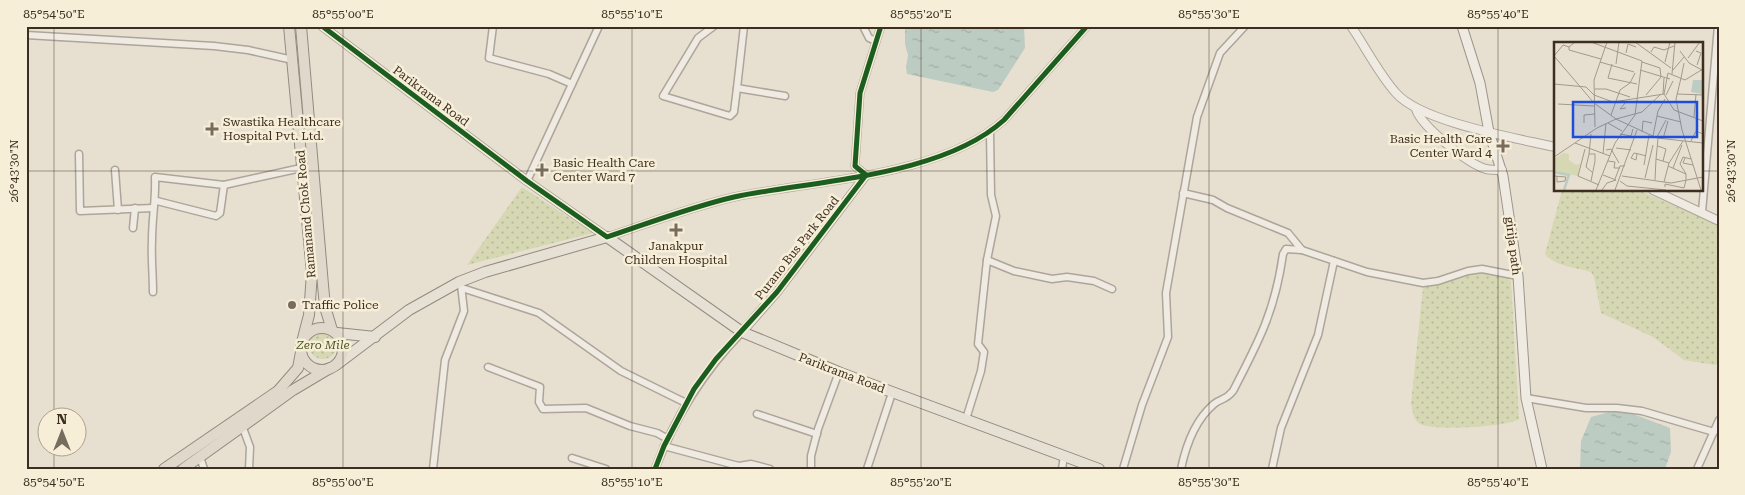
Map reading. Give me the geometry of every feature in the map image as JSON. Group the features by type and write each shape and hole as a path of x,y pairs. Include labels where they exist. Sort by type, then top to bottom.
{"highway":[{"name":"Ramanand Chok Road","path":"164,469 278,391 298,368 310,306 312,273 289,26"},
{"name":"Ramanand Chok Road","path":"301,26 322,284 325,307 334,332"},
{"path":"183,469 243,428 293,390 333,366 344,351 342,340 334,332 322,328 313,330 302,347 305,361 312,367 321,370 333,366"}],"main road":[{"name":"girija path","path":"1462,26 1480,83 1489,132 1502,170 1518,276 1526,398 1542,469"},
{"path":"333,366 375,337 409,310 485,272 607,237"},
{"name":"Parikrama Road","path":"607,237 742,332 892,393 1099,469"},
{"path":"334,332 375,337"}],"street":[{"name":"Parikrama Road","path":"322,26 527,181 607,237"},
{"path":"493,26 489,58 550,74 572,84"},
{"path":"527,181 599,26"},
{"path":"714,26 698,38 663,96 730,116 734,112 738,88 744,26"},
{"path":"863,26 869,38 876,41"},
{"path":"866,175 856,166 857,126 862,85 881,26"},
{"path":"607,237 731,198 866,175 933,158 970,144 990,132 1015,109 1088,26"},
{"path":"1123,469 1142,405 1168,337 1166,293 1197,117 1220,53 1245,26"},
{"path":"1351,26 1396,94 1416,110 1476,130 1554,147"},
{"path":"1702,212 1718,29"},
{"path":"26,34 214,46 248,50 293,60"},
{"path":"738,88 785,96"},
{"path":"1416,110 1419,118 1424,123 1473,162 1485,168 1502,170"},
{"path":"966,419 981,371 984,352 978,344 987,260 996,216 991,195 990,132"},
{"path":"79,154 80,211 153,208"},
{"path":"153,292 153,208 157,201 155,177 224,185 301,168"},
{"path":"115,170 118,210"},
{"name":"Purano Bus Park Road","path":"742,332 777,292 866,175"},
{"path":"157,201 216,216 220,212 224,185"},
{"path":"1655,191 1719,220"},
{"path":"1183,193 1213,200 1227,208 1288,233 1302,250"},
{"path":"133,228 135,208"},
{"path":"1181,469 1185,450 1199,420 1216,402 1226,399 1232,391 1264,332 1278,288 1283,254 1286,249 1302,250 1366,272 1423,283 1438,281 1468,271 1482,269 1518,276"},
{"path":"987,260 1014,271 1052,279 1067,277 1094,281 1112,289"},
{"path":"1272,469 1280,428 1318,335 1334,261"},
{"path":"434,469 445,360 464,311 461,285 539,313 621,371 686,403"},
{"path":"654,469 686,403 716,359 742,332"},
{"path":"488,368 540,387 539,402 543,409 586,408 630,426 657,432 668,439"},
{"path":"811,469 811,456 817,434 839,372"},
{"path":"866,469 892,393"},
{"path":"1526,398 1586,408 1617,408 1642,411 1714,432"},
{"path":"757,414 817,434"},
{"path":"1697,469 1704,448 1719,420"},
{"path":"243,428 250,447 248,469"},
{"path":"664,446 739,466 750,464 770,469"},
{"path":"1062,469 1064,456"},
{"path":"200,457 204,469"},
{"path":"572,458 606,469"}],"green space":[{"path":"522,187 593,233 467,265"},
{"path":"1562,191 1640,191 1719,225 1719,363 1715,365 1684,360 1653,337 1601,313 1594,277 1591,272 1560,264 1545,254"},
{"path":"1478,272 1507,277 1511,281 1519,419 1501,424 1454,428 1420,424 1415,418 1411,404 1423,287"},
{"name":"Zero Mile","path":"323,331 333,335 337,345 333,355 323,359 313,355 309,345 313,335"}],"water":[{"path":"905,26 1024,26 1025,48 998,90 993,92 907,74 908,55 905,44"},
{"path":"1620,409 1670,428 1671,452 1665,469 1580,469 1581,441 1591,417"}],"cycle path":[{"path":"322,26 527,181 607,237 686,210 734,197 876,174 947,154 978,139 1004,120 1087,26"},
{"path":"655,469 664,446 694,389 716,359 777,292 866,175 855,166 860,93 881,26"}],"place":[{"name":"Swastika Healthcare Hospital Pvt. Ltd.","path":"212,129"},
{"name":"Basic Health Care Center Ward 4","path":"1503,146"},
{"name":"Basic Health Care Center Ward 7","path":"542,170"},
{"name":"Janakpur Children Hospital","path":"676,230"},
{"name":"Traffic Police","path":"292,305"}]}
